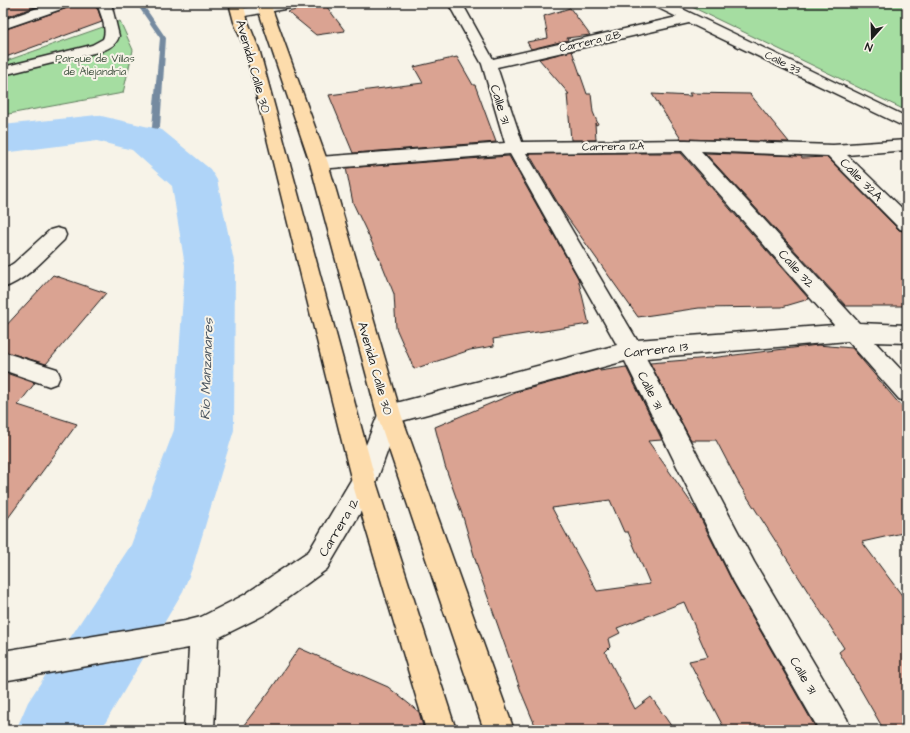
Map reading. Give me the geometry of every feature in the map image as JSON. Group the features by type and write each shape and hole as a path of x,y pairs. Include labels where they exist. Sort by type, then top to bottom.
{"main road":[{"name":"Avenida Calle 30","path":"264,6 319,163 389,414 498,730"},
{"name":"Avenida Calle 30","path":"238,8 252,49 364,482 441,730"}],"street":[{"path":"3,25 65,3"},
{"path":"3,71 98,48 106,44 111,39 112,34 104,3"},
{"path":"238,8 296,3"},
{"name":"Calle 31","path":"455,3 489,64 515,148 631,350 744,572 836,730"},
{"name":"Calle 33","path":"659,3 907,123"},
{"name":"Carrera 12B","path":"489,64 691,18"},
{"name":"Carrera 12A","path":"319,163 515,148 686,145 833,151 907,145"},
{"name":"Calle 32","path":"686,145 907,392"},
{"name":"Calle 32A","path":"833,151 907,224"},
{"path":"3,280 21,268 57,235"},
{"name":"Carrera 13","path":"389,414 631,350 854,332 907,334"},
{"path":"3,361 48,376"},
{"name":"Carrera 12","path":"3,666 195,632 254,605 318,560 364,482 389,414"},
{"path":"195,632 199,730"}],"green space":[{"path":"695,3 907,3 907,111 690,6"},
{"name":"Parque de Villas de Alejandría","path":"120,21 133,50 123,93 3,115 3,62"}],"building":[{"path":"3,3 47,3 3,18"},
{"path":"73,3 92,3 98,10 102,22 3,58 3,30 70,7"},
{"path":"324,3 345,31 316,35 288,12"},
{"path":"570,8 590,35 567,38 568,40 531,49 527,42 548,38 544,16"},
{"path":"572,51 587,94 591,94 593,112 598,124 596,125 595,123 596,140 571,140 567,94 569,94 539,59"},
{"path":"457,57 473,85 475,85 496,142 353,153 329,95 423,83 414,67"},
{"path":"689,93 750,94 789,142 681,139 652,94 691,96"},
{"path":"681,153 809,299 782,307 699,308 638,317 562,210 529,154"},
{"path":"705,153 801,156 802,158 827,157 899,230 907,232 907,306 846,306"},
{"path":"509,156 578,278 589,324 493,339 494,346 470,350 414,369 396,328 394,294 382,264 353,203 346,168"},
{"path":"53,275 106,293 46,364 3,351 3,329"},
{"path":"818,345 852,348 907,413 907,532 862,542 907,602 907,730 884,730 839,652 844,648 739,484 716,440 691,440 650,363 710,358"},
{"path":"626,367 662,440 648,441 697,511 733,583 817,730 725,730 689,661 708,657 684,602 617,628 620,633 608,639 610,647 605,652 635,709 651,697 674,730 537,730 522,694 478,569 463,517 445,466 435,427 520,391 600,369 600,371","holes":["610,500 624,532 628,532 650,584 597,591 552,508"]},
{"path":"3,372 35,383 18,405 77,424 3,525"},
{"path":"299,648 388,687 419,712 424,730 240,730 269,692"}],"waterway":[{"path":"139,3 163,38 156,127 147,140"},
{"name":"Río Manzanares","path":"3,139 97,128 147,140 194,180 210,266 204,430 158,566 56,730"}]}
